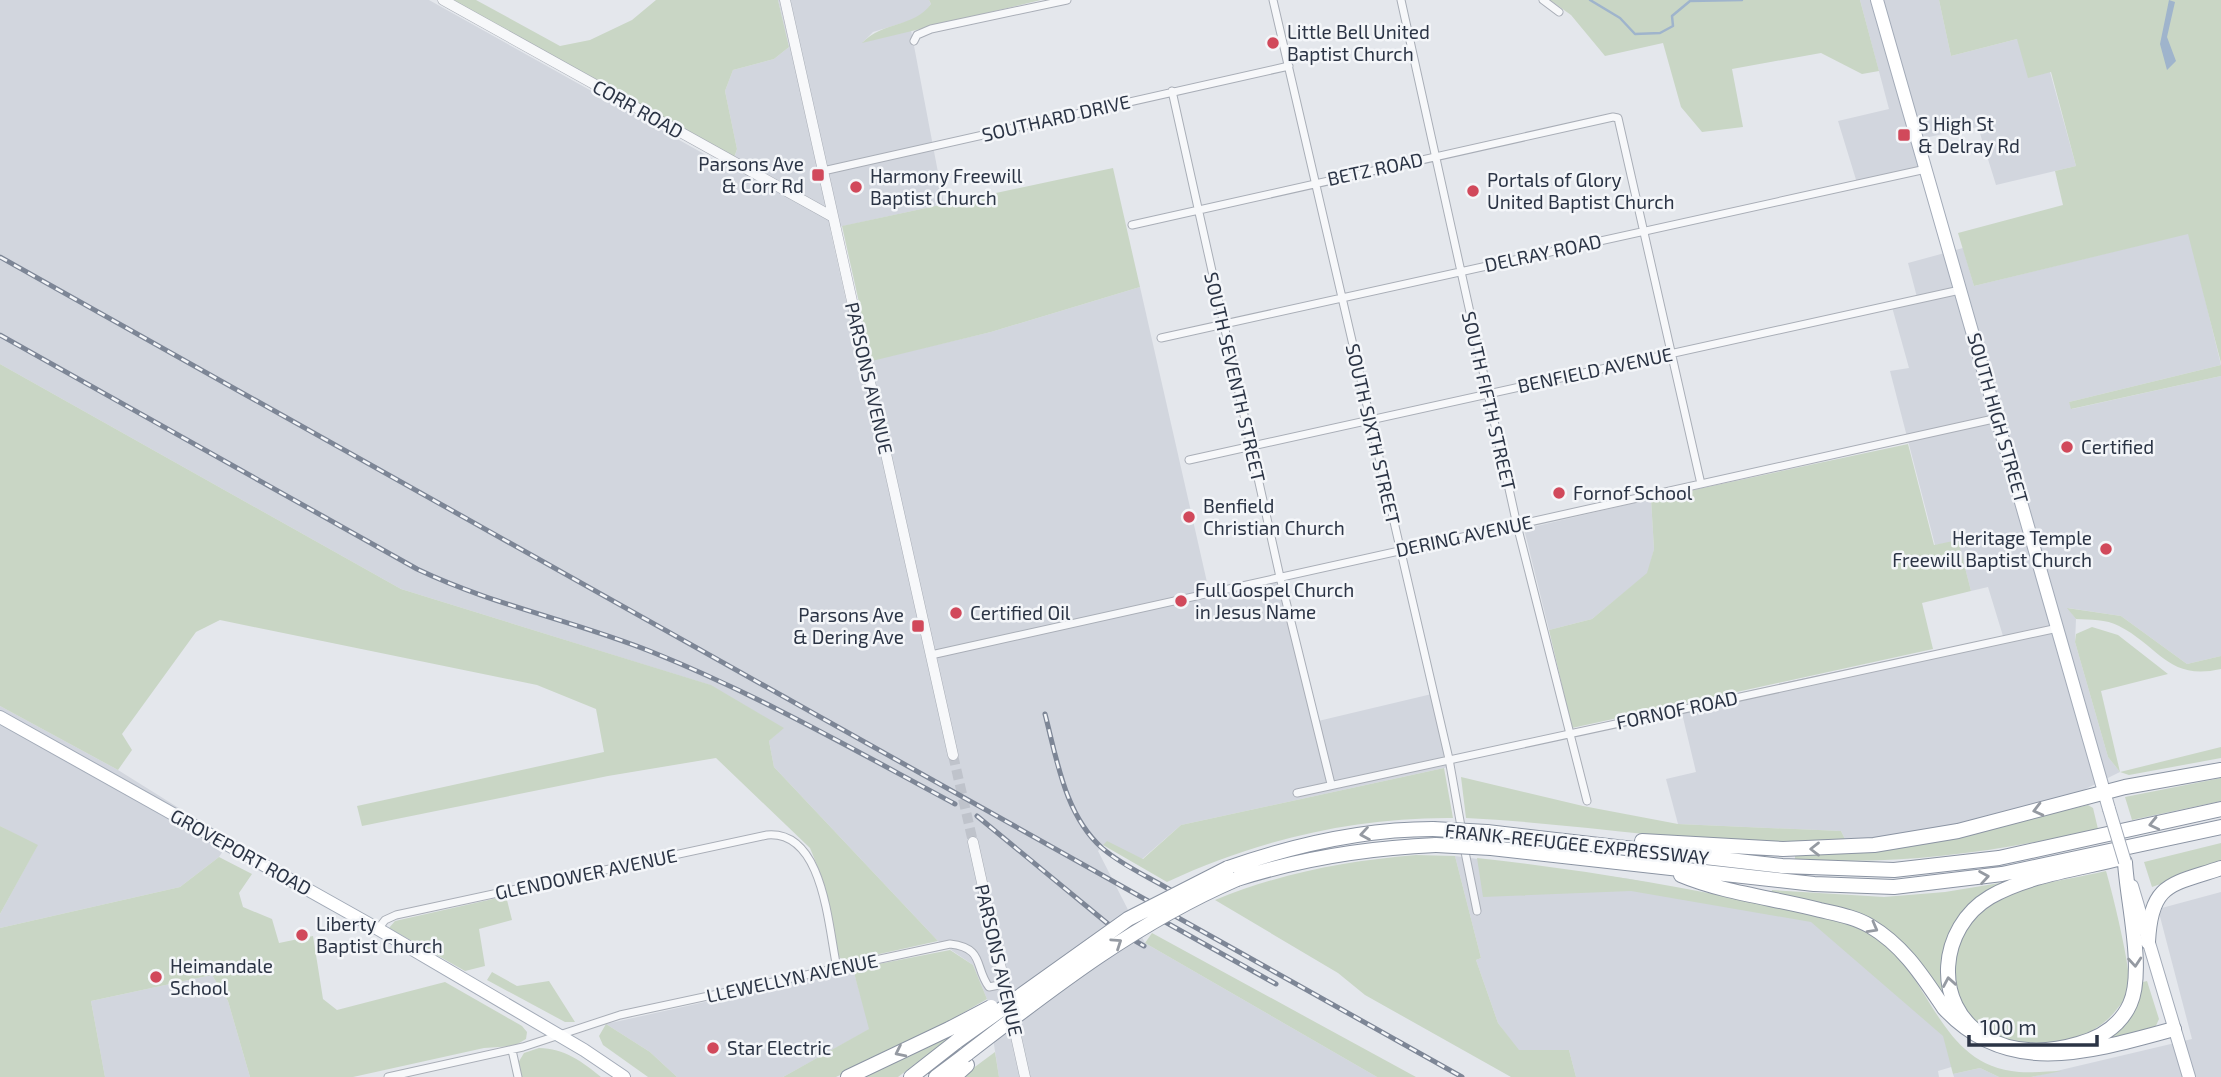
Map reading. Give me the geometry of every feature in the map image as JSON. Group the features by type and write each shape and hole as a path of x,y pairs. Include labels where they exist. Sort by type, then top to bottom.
{"highway":[{"path":"1574,840 1680,841 1783,849 1853,848 1958,831 2104,793 2221,770"},
{"name":"FRANK-REFUGEE EXPRESSWAY","path":"911,1077 954,1035 1030,988 1128,919 1233,873 1320,841 1373,832 1433,829 1574,840 1782,866 1894,870 1999,858 2221,809"},
{"path":"2125,862 2136,964 2135,989 2124,1015 2103,1035 2070,1046 2023,1050 1984,1037 1964,1017 1950,989 1947,960 1959,924 1977,906 2013,886 2221,829"},
{"name":"FRANK-REFUGEE EXPRESSWAY","path":"936,1077 965,1061 1080,969 1153,919 1233,873 1333,853 1436,845 1491,848 1844,887 1916,886 2003,874 2221,829"},
{"path":"2148,942 2150,914 2162,891 2221,868"},
{"path":"1667,869 1700,883 1780,899 1867,925 1885,936 1912,961 1969,1040 2000,1058 2036,1063 2062,1059 2174,1029"},
{"path":"848,1077 954,1035"},
{"path":"954,1077 965,1061"}],"main road":[{"name":"SOUTH HIGH STREET","path":"1877,0 2125,862"},
{"name":"GROVEPORT ROAD","path":"0,717 378,929 624,1077"},
{"path":"2130,893 2148,942 2189,1077"}],"street":[{"name":"CORR ROAD","path":"443,0 833,216"},
{"name":"PARSONS AVENUE","path":"785,0 953,755"},
{"path":"914,41 917,35 931,29 1067,0"},
{"name":"SOUTH SIXTH STREET","path":"1273,0 1449,759 1477,911"},
{"name":"SOUTH FIFTH STREET","path":"1401,0 1517,525 1587,801"},
{"path":"1543,0 1559,12"},
{"name":"SOUTHARD DRIVE","path":"823,171 1289,65"},
{"name":"SOUTH SEVENTH STREET","path":"1172,91 1280,577 1331,784"},
{"name":"BETZ ROAD","path":"1132,225 1198,208 1613,117 1618,118 1644,230"},
{"name":"DELRAY ROAD","path":"1161,338 1926,169"},
{"path":"1644,230 1701,484"},
{"name":"BENFIELD AVENUE","path":"1189,460 1961,289"},
{"name":"DERING AVENUE","path":"931,655 1998,418"},
{"name":"FORNOF ROAD","path":"1297,793 2058,628"},
{"name":"GLENDOWER AVENUE","path":"378,929 385,920 396,915 767,835 784,835 798,842 806,851 817,876 837,968"},
{"name":"PARSONS AVENUE","path":"973,842 1026,1077"},
{"name":"LLEWELLYN AVENUE","path":"388,1077 512,1050 620,1016 950,944 961,945 975,955 986,985 1004,984"},
{"path":"512,1050 518,1077"}],"shaded area":[{"path":"0,0 429,0 731,169 737,149 725,91 733,70 774,59 789,47 778,0 929,0 931,4 922,17 873,32 863,42 911,30 944,204 830,229 860,363 991,332 1140,287 1209,591 1280,576 1314,722 1436,693 1453,766 1181,825 1142,859 1107,842 1098,851 1145,943 1377,1077 999,1077 987,999 973,965 938,941 774,767 769,741 783,728 710,685 401,589 0,364"},
{"path":"1860,0 1939,0 1951,56 2017,39 2050,72 2076,166 1996,185 1978,127 1919,139 1927,168 1857,183 1838,121 1889,109"},
{"path":"2189,233 2221,365 2069,402 2072,409 2221,376 2221,656 2187,664 2121,616 2068,608 2076,619 2075,642 2108,757 2120,772 2061,801 1937,830 1847,843 1841,831 1678,824 1666,779 1696,772 1680,705 2003,636 1988,587 1971,591 1958,541 1935,545 1890,371 1909,368 1892,307 1918,301 1908,263 1963,248 1974,286"},
{"path":"1651,499 1654,549 1648,573 1592,619 1549,630 1524,529"},
{"path":"0,706 118,770 230,840 219,857 180,887 0,928 0,914 37,846 0,826"},
{"path":"1455,856 1630,879 1845,922 1950,1037 1958,1065 1938,1071 1939,1077 1576,1077 1569,1050 1518,1050 1498,1023 1476,960 1481,958"},
{"path":"2221,892 2221,1077 2031,1077 2192,1039 2158,909"},
{"path":"853,969 870,1029 783,1077 677,1077 650,1052 606,1024"},
{"path":"212,975 228,1001 250,1077 105,1077 91,1001"},
{"path":"1980,1068 1999,1077 1954,1077 1953,1074"}],"green space":[{"path":"453,0 476,0 560,46 590,40 632,20 656,0 778,0 789,47 774,59 733,70 725,91 737,149 734,158"},
{"path":"929,0 1041,0 862,43 879,31 924,12 931,4"},
{"path":"1550,0 1860,0 1879,71 1862,74 1821,53 1732,69 1743,127 1702,132 1681,107 1663,43 1605,56 1571,15"},
{"path":"1939,0 2221,0 2221,363 2188,234 1974,286 1958,233 2063,205 2055,171 2076,166 2051,72 2028,78 2017,39 1951,56"},
{"path":"1113,168 1140,287 991,332 872,361 842,226"},
{"path":"0,364 401,589 711,685 784,728 769,741 774,767 938,941 848,961 838,957 821,875 810,848 716,758 608,776 362,826 357,806 604,752 596,709 537,685 220,620 196,632 122,734 132,750 118,770 0,706"},
{"path":"2221,365 2221,376 2071,409 2069,402"},
{"path":"1908,444 1934,545 1958,540 1971,591 1922,603 1933,649 1572,728 1549,630 1592,619 1647,573 1654,549 1651,499"},
{"path":"2067,608 2121,616 2187,664 2221,656 2221,669 2188,670 2176,666 2119,626 2103,621 2076,619"},
{"path":"2092,627 2118,635 2168,674 2101,691 2120,772 2108,757 2075,642 2076,634"},
{"path":"2221,747 2221,758 2129,775 2120,772"},
{"path":"1444,768 1453,818 1379,822 1307,834 1236,854 1167,882 1103,845 1107,841 1143,859 1181,825"},
{"path":"1461,777 1583,806 1678,824 1841,831 1847,843 1799,844 1704,839 1466,818"},
{"path":"2221,778 2221,801 2132,820 2125,797"},
{"path":"2088,805 2093,808 2098,829 2023,844 1910,859 1795,859 1795,854 1964,834"},
{"path":"0,826 38,845 0,914"},
{"path":"2221,843 2221,863 2152,887 2144,862"},
{"path":"1416,855 1455,856 1481,958 1476,960 1498,1023 1519,1050 1569,1050 1576,1077 1511,1077 1365,995 1338,973 1215,900 1289,875 1364,861"},
{"path":"219,857 252,874 239,893 243,907 272,919 279,943 313,936 323,999 337,1010 445,982 522,1026 527,1032 526,1039 514,1046 484,1048 353,1077 250,1077 228,1001 212,975 91,1001 105,1077 0,1077 0,928 180,887"},
{"path":"1477,858 1661,884 1849,924 1873,936 1893,952 1952,1036 1970,1053 1991,1066 2019,1072 2062,1071 2031,1077 1999,1077 1980,1068 1953,1074 1943,1036 1811,922 1631,891 1483,897"},
{"path":"2106,871 2128,968 2129,991 2124,1000 2096,1028 2070,1040 2041,1044 2013,1041 1987,1031 1968,1013 1956,989 1956,957 1970,921 1988,905 2015,892"},
{"path":"2012,881 1964,919 1948,943 1945,978 1949,1003 1909,948 1882,927 1771,894 1772,890 1884,897 1945,892"},
{"path":"506,896 512,920 479,929 485,966 465,971 389,928 395,921"},
{"path":"1152,933 1416,1077 1377,1077 1145,943"},
{"path":"950,950 973,965 987,999 921,1037 836,1077 783,1077 869,1029 853,969"},
{"path":"492,972 517,986 549,981 575,1022 565,1022 487,980"},
{"path":"2147,981 2159,1019 2154,1030 2108,1041 2107,1038 2132,1012 2143,982"},
{"path":"606,1024 650,1052 677,1077 648,1077 603,1045 599,1036"},
{"path":"946,1037 947,1040 898,1077 863,1077"},
{"path":"539,1048 565,1053 601,1077 521,1077 518,1063 524,1053"},
{"path":"995,1052 999,1077 962,1077 964,1075"}],"water":[{"path":"2169,0 2175,2 2167,37 2176,61 2167,70 2160,44"}],"waterway":[{"path":"1590,0 1620,18 1635,34 1660,33 1673,26 1672,16 1690,1 1742,0"}],"tunnel":[{"path":"953,755 973,842"}],"railway":[{"path":"0,257 1462,1077"},
{"path":"0,335 417,569 475,593 623,641 691,668 806,724 955,804"},
{"path":"1045,714 1064,786 1089,835 1119,860 1172,891"},
{"path":"977,816 1113,928 1144,946"},
{"path":"1142,909 1276,984"}],"place":[{"name":"Little Bell United Baptist Church","path":"1273,43"},
{"name":"S High St & Delray Rd","path":"1904,135"},
{"name":"Parsons Ave & Corr Rd","path":"818,175"},
{"name":"Harmony Freewill Baptist Church","path":"856,187"},
{"name":"Portals of Glory United Baptist Church","path":"1473,191"},
{"name":"Certified","path":"2067,447"},
{"name":"Fornof School","path":"1559,493"},
{"name":"Benfield Christian Church","path":"1189,517"},
{"name":"Heritage Temple Freewill Baptist Church","path":"2106,549"},
{"name":"Full Gospel Church in Jesus Name","path":"1181,601"},
{"name":"Certified Oil","path":"956,613"},
{"name":"Parsons Ave & Dering Ave","path":"918,626"},
{"name":"Liberty Baptist Church","path":"302,935"},
{"name":"Heimandale School","path":"156,977"},
{"name":"Star Electric","path":"713,1048"}]}
